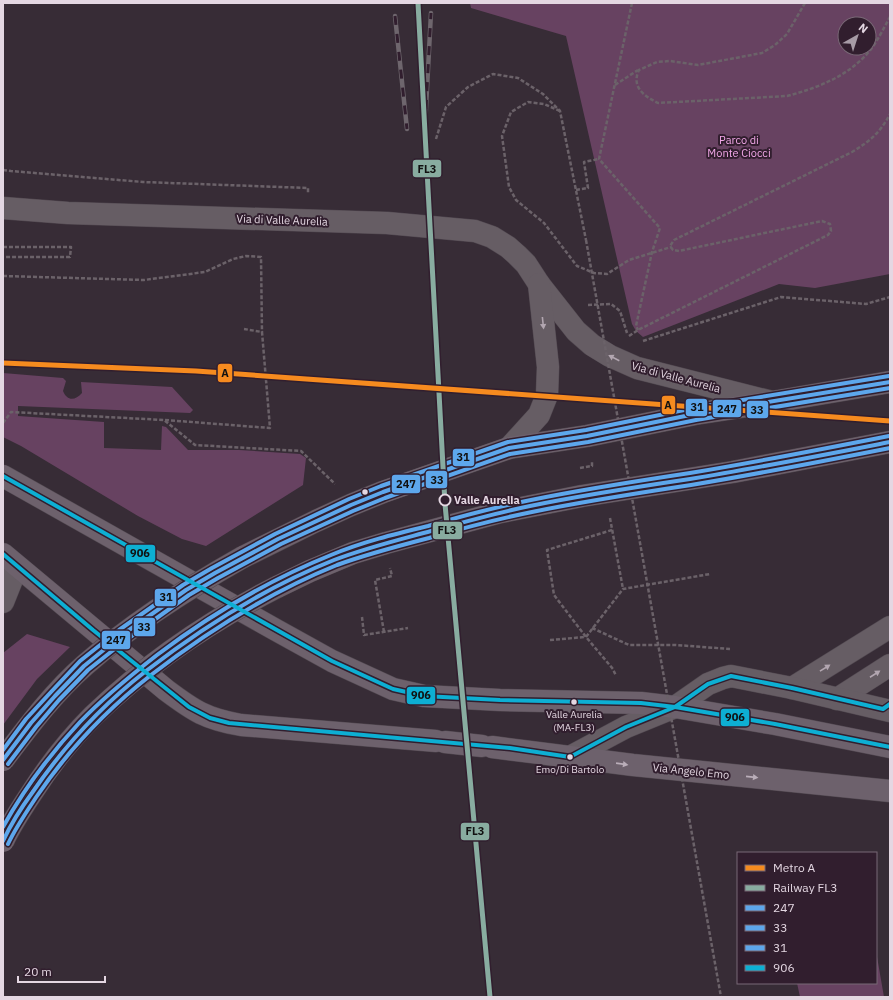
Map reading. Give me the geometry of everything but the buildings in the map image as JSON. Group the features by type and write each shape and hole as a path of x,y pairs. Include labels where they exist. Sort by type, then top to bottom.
{"main road":[{"path":"3,760 31,722 54,696 84,666 122,635 186,590 244,557 316,520 351,505 382,492 509,448 587,436 695,414 890,382"},
{"path":"3,841 22,808 48,769 93,716 132,682 183,643 214,622 277,587 316,568 366,549 501,512 582,496 733,472 890,442"},
{"path":"3,476 282,634 332,661 393,689 424,696 500,700 641,703 675,707 775,724 890,747"},
{"name":"Via Angelo Emo","path":"10,560 166,690 202,715 217,720 241,724 487,746 633,766 890,791"}],"street":[{"name":"Via di Valle Aurelia","path":"3,208 98,214 387,223 475,231 492,237 508,247 526,264 539,284 576,331 592,345 610,356 638,368 772,402"},
{"name":"Via di Valle Aurelia","path":"509,448 539,415 547,396 548,367 539,284"},
{"path":"3,602 10,560"},
{"path":"792,688 890,627"},
{"path":"837,699 890,665"},
{"path":"570,757 626,727 675,707 708,684 730,676 792,688 837,699 888,708"}],"path":[{"path":"599,159 632,3"},
{"path":"615,85 639,70 657,62 670,61 698,65 762,53 775,45 787,34 805,3"},
{"path":"639,70 636,77 637,86 646,97 658,103 788,96 808,90 846,73 868,52 890,17"},
{"path":"436,139 446,107 468,87 493,74 518,78 543,94 560,111 586,240 721,997"},
{"path":"560,111 544,104 528,102 511,112 502,136 510,187 516,200 544,223 577,266 594,273 607,274 629,260 671,247"},
{"path":"671,247 674,240 852,152 868,142 878,133 890,114"},
{"path":"576,190 588,188 584,162 599,159"},
{"path":"599,159 660,228 652,252 636,326 638,330"},
{"path":"629,336 638,330 828,235 832,228 830,224 822,222 679,251 673,250 671,247"},
{"path":"3,247 71,247 70,257 3,257"},
{"path":"3,276 144,280 205,272 233,259 246,256 261,257 262,332 270,428 164,420 11,412 3,423"},
{"path":"585,305 611,304 620,312 626,332 629,336 643,342 780,297 866,304 890,297"},
{"path":"244,329 262,332"},
{"path":"164,420 195,445 300,450 334,483 351,505"},
{"path":"610,522 623,588"},
{"path":"612,530 547,550 554,595 613,669"},
{"path":"384,632 375,580 392,576 390,565"},
{"path":"586,637 623,588 710,574"},
{"path":"362,617 364,635 408,628"},
{"path":"592,628 629,645 729,648 736,651"},
{"path":"550,640 586,637"}],"green space":[{"name":"Parco di Monte Ciocci","path":"470,3 890,3 890,274 815,288 779,284 643,337 636,331 632,324 566,36 471,8"},
{"path":"3,373 63,378 66,381 63,391 67,397 71,399 74,399 82,393 81,382 172,387 193,410 190,413 18,406 18,416 104,422 104,448 161,450 162,426 166,427 188,450 239,450 300,454 306,458 303,485 206,546 182,539 138,516 21,446 3,437"},
{"path":"27,634 70,647 37,679 3,725 3,653"},
{"path":"877,957 884,997 800,997 797,984 877,984"}],"railway":[{"path":"425,127 431,13"},
{"path":"395,16 407,129"}],"metro line":[{"name":"A","path":"3,363 196,371 890,421"}],"rail line":[{"name":"FL3","path":"418,3 445,504 490,997"}],"transit line":[{"name":"31","path":"3,750 26,719 80,661 119,630 183,585 212,568 275,534 349,499 381,486 508,442 586,430 694,408 889,376"},
{"name":"247","path":"3,760 31,723 55,696 84,666 122,635 186,590 215,573 278,539 351,505 383,492 509,448 587,436 695,414 890,382"},
{"name":"33","path":"8,764 59,700 88,670 126,640 189,595 218,578 281,544 353,511 385,498 510,454 588,442 696,420 890,388"},
{"name":"31","path":"3,827 29,785 59,746 80,722 117,687 177,640 219,612 263,587 308,565 355,546 479,512 518,503 551,496 815,451 889,436"},
{"name":"247","path":"3,841 24,804 57,759 84,728 129,684 190,639 236,609 260,595 309,571 334,560 370,548 517,509 890,442"},
{"name":"33","path":"8,844 29,807 62,762 89,731 134,688 217,628 264,600 312,576 337,565 371,554 467,527 519,515 552,508 816,463 890,448"},
{"name":"906","path":"3,476 332,661 393,689 424,696 500,700 641,703 675,707 775,724 890,747"},
{"name":"906","path":"3,554 93,630 189,707 210,718 229,723 510,748 570,757 626,727 675,707 708,684 731,676 792,688 883,709 890,704"}],"place":[{"name":"Valle Aurelia","path":"445,500"},
{"name":"Valle Aurelia (MA-FL3)","path":"574,702"},
{"name":"Emo/Di Bartolo","path":"570,757"}]}
